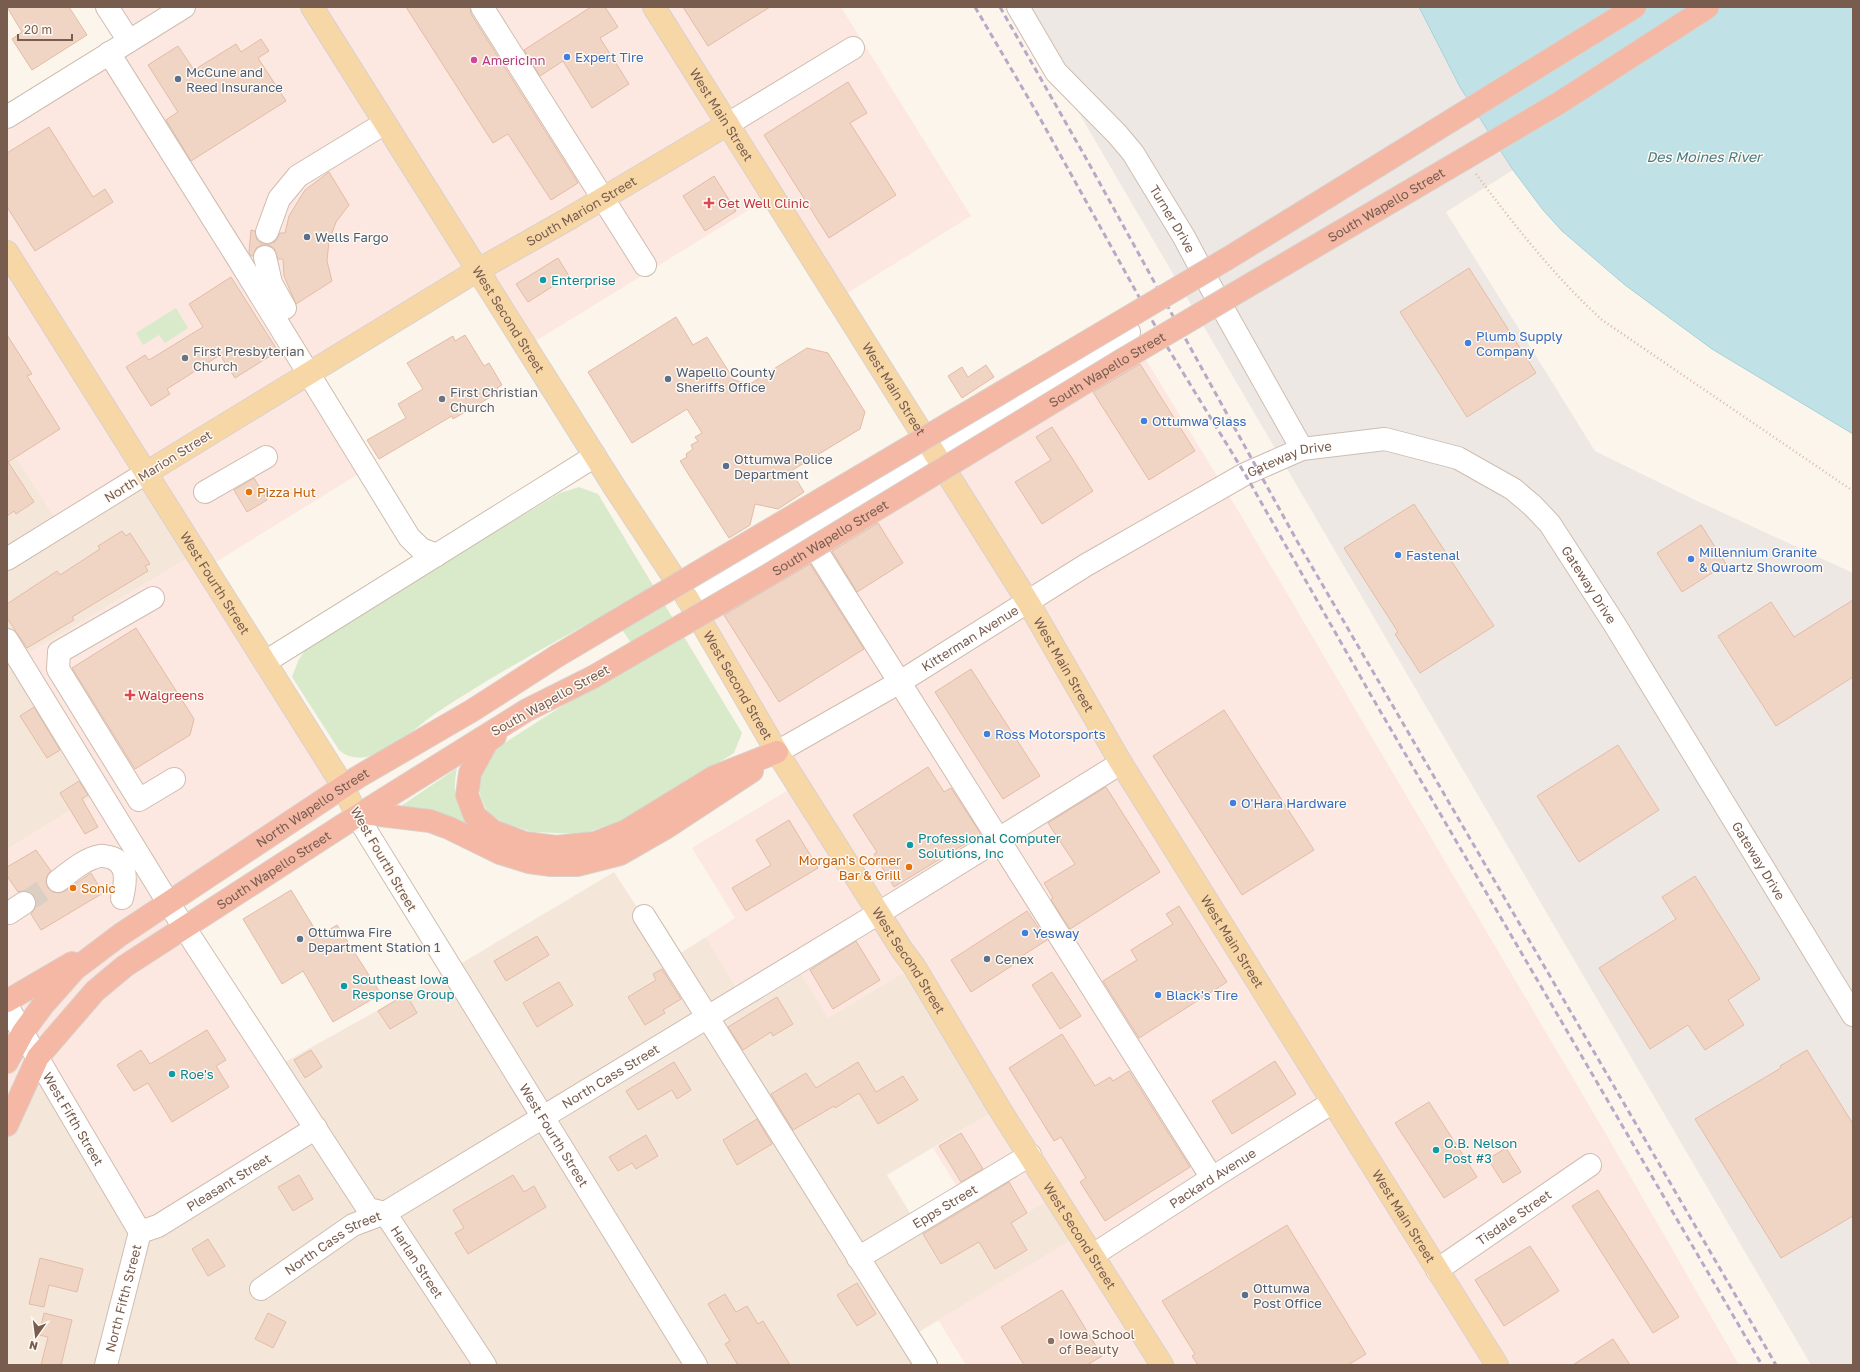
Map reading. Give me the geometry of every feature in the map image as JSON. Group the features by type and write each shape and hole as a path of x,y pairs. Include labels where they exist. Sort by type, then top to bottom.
{"highway":[{"name":"North Wapello Street","path":"7,1062 24,1032 43,1005 75,969 120,935 169,904 190,888 344,786 473,710 557,656 1223,261 1635,7"},
{"name":"South Wapello Street","path":"7,1125 38,1057 95,991 125,966 184,926 360,814 528,710 592,677 770,574 1122,360 1559,104 1708,7"},
{"path":"528,710 487,742 470,773 467,795 475,816 493,831 525,843 556,848 595,843 626,831 714,777 777,752"},
{"path":"360,814 430,821 449,828 500,853 530,862 551,865 577,865 620,854 737,782 777,752"},
{"path":"7,1001 120,935"}],"main road":[{"name":"West Second Street","path":"312,7 595,456 688,599 777,752 914,966 999,1108 1030,1154 1162,1365"},
{"name":"West Main Street","path":"654,7 1028,602 1121,763 1497,1365"},
{"name":"South Marion Street","path":"315,370 478,270 728,124"},
{"name":"West Fourth Street","path":"7,252 344,786 360,814"},
{"name":"North Marion Street","path":"146,473 315,370"}],"street":[{"path":"108,7 129,41"},
{"path":"7,117 184,7"},
{"path":"482,7 645,265"},
{"name":"Turner Drive","path":"1018,7 1056,72 1117,134 1133,153 1184,237 1302,449"},
{"name":"South Marion Street","path":"728,124 852,48"},
{"path":"109,53 315,370"},
{"path":"267,232 279,199 298,176 385,123"},
{"path":"265,257 271,283 315,370 409,537 421,549 437,555"},
{"name":"South Wapello Street","path":"688,599 1129,332"},
{"name":"Gateway Drive","path":"1161,523 1245,474 1302,449 1385,439 1458,458 1513,489 1533,506 1550,524 1595,592 1853,1015"},
{"path":"265,662 595,456"},
{"path":"206,492 266,457"},
{"name":"North Marion Street","path":"7,559 146,473"},
{"name":"Kitterman Avenue","path":"777,752 900,682 1086,565 1161,523"},
{"path":"803,529 1212,1178"},
{"path":"153,598 59,652 58,669 139,800 174,779"},
{"name":"Harlan Street","path":"7,640 169,904 368,1209 385,1212 485,1365"},
{"name":"North Cass Street","path":"261,1289 353,1225 385,1212 542,1118 999,840 1121,763"},
{"name":"West Fourth Street","path":"360,814 542,1118 696,1365"},
{"path":"58,881 84,862 101,855 116,859 124,869 126,882 122,898"},
{"path":"644,916 926,1365"},
{"name":"West Fifth Street","path":"7,1006 24,1032 140,1232"},
{"name":"Packard Avenue","path":"1093,1255 1333,1102"},
{"name":"Pleasant Street","path":"140,1232 158,1226 316,1128"},
{"name":"Epps Street","path":"858,1258 1030,1154"},
{"name":"Tisdale Street","path":"1438,1270 1590,1165"},
{"name":"North Fifth Street","path":"106,1365 140,1232"}],"path":[{"path":"1472,169 1519,231 1550,268 1578,298 1602,320 1853,491"}],"shaded area":[{"path":"107,7 841,7 971,216 838,299 773,195 526,347 478,270 310,374 368,468 206,568 343,786 169,904 316,1128 140,1232 38,1058 7,1125 7,849 101,792 18,659 196,553 146,473 60,526 16,458 7,463 7,117 129,41"},
{"path":"1017,7 1419,7 1460,87 1513,170 1446,212 1595,451 1693,499 1853,573 1853,1365 1811,1365"},
{"path":"1129,332 1236,507 1603,1129 1739,1365 966,1365 938,1320 1080,1235 1056,1195 941,1264 919,1228 965,1200 933,1148 999,1108 914,967 828,1018 795,964 741,997 706,937 735,918 692,848 798,784 688,599"},
{"path":"16,458 146,473 197,553 101,792 7,849 7,463"},
{"path":"614,872 671,959 706,937 741,996 795,964 914,966 999,1108 887,1175 941,1264 1056,1195 1080,1235 909,1338 926,1365 7,1365 7,1125 30,1071 276,1067 450,970"}],"green space":[{"path":"176,308 188,328 165,343 159,335 143,345 136,333"},
{"path":"579,487 598,494 742,733 734,753 630,818 582,834 533,832 504,823 488,813 481,798 478,785 486,761 500,746 640,656 610,612 502,672 439,711 397,743 379,753 370,756 354,757 342,753 292,677 298,661 309,644 560,493"},
{"path":"457,768 455,785 456,799 458,806 472,826 469,829 398,808"}],"water":[{"name":"Des Moines River","path":"1419,7 1853,7 1853,434 1712,349 1625,285 1562,231 1543,210 1513,170 1460,87"}],"building":[{"path":"7,7 69,7 87,35 32,70 12,39 22,32"},
{"name":"AmericInn","path":"406,7 470,7 471,14 578,183 551,200 508,134 493,143"},
{"name":"Expert Tire","path":"591,7 605,7 618,27 600,38 629,84 592,108 563,61 540,76 524,50"},
{"path":"683,7 770,7 708,46"},
{"path":"261,39 269,51 258,58 286,101 191,161 166,120 178,112 148,65 178,46 194,70 236,44 241,52"},
{"path":"848,82 867,113 850,123 896,195 829,238 764,135"},
{"path":"49,127 93,197 105,189 113,202 35,251 7,207 7,153"},
{"name":"Wells Fargo","path":"329,172 349,205 336,222 329,241 327,261 332,281 296,304 284,276 283,259 278,259 274,248 268,245 262,245 256,248 253,256 251,256 249,252 251,230 255,231 257,240 262,244 275,242 280,233 285,233 289,216 305,190"},
{"name":"Get Well Clinic","path":"714,176 736,211 705,231 683,196"},
{"name":"Enterprise","path":"558,258 569,276 528,302 516,284"},
{"name":"Plumb Supply Company","path":"1469,268 1536,373 1467,417 1400,312"},
{"path":"231,277 278,351 235,378 220,355 167,389 170,394 151,406 126,367 145,355 149,360 203,327 189,304"},
{"path":"676,317 693,345 707,337 734,380 750,384 807,348 828,353 865,412 860,429 791,471 804,492 778,509 755,504 750,525 729,538 680,461 687,457 686,454 693,449 691,445 698,441 695,437 702,433 687,409 632,443 588,372"},
{"path":"7,335 32,374 27,376 60,429 8,462 34,502 16,514 14,511 7,516"},
{"name":"First Christian Church","path":"465,335 484,366 489,363 502,385 497,388 499,392 453,419 452,416 379,459 367,440 406,418 398,404 423,389 407,363 453,336 455,341"},
{"name":"Ottumwa Glass","path":"1140,364 1195,451 1149,480 1093,392"},
{"path":"986,365 994,377 962,398 948,376 962,367 968,377"},
{"path":"1052,427 1093,491 1042,524 1015,482 1051,460 1036,437"},
{"name":"Pizza Hut","path":"254,478 267,500 247,512 234,490"},
{"path":"1414,504 1494,626 1420,673 1395,634 1398,632 1344,548"},
{"path":"878,523 903,563 857,592 832,551"},
{"name":"Millennium Granite & Quartz Showroom","path":"1701,525 1726,564 1682,592 1657,553"},
{"path":"122,531 126,536 130,533 150,564 145,566 148,571 72,617 74,620 27,648 7,618 7,604 57,571 60,575 100,549 98,546"},
{"path":"810,564 864,649 779,702 724,615"},
{"path":"1853,600 1853,677 1776,726 1718,636 1771,602 1794,637"},
{"name":"Walgreens","path":"136,628 194,719 190,735 135,769 72,668"},
{"name":"Ross Motorsports","path":"971,669 1040,776 1003,799 935,692"},
{"path":"34,707 60,750 47,758 20,716"},
{"name":"O'Hara Hardware","path":"1224,710 1314,850 1242,895 1153,756"},
{"path":"1618,745 1659,810 1579,862 1537,796"},
{"path":"928,767 944,792 951,788 981,834 894,887 874,854 877,852 853,815"},
{"path":"79,781 88,795 82,799 98,827 85,834 60,793"},
{"path":"1106,787 1160,872 1070,929 1051,900 1053,898 1044,883 1075,864 1048,823"},
{"path":"789,820 818,868 746,911 732,888 771,865 756,840"},
{"path":"36,850 51,871 47,876 46,882 48,888 53,892 59,893 65,891 91,873 103,893 41,930 31,914 35,908 35,896 29,892 18,892 7,876 7,867"},
{"path":"1695,876 1760,979 1728,1000 1744,1025 1705,1050 1688,1025 1650,1049 1599,968 1676,919 1662,897"},
{"path":"291,890 319,936 337,925 381,994 333,1022 303,971 282,984 243,919"},
{"name":"Black's Tire","path":"1179,906 1227,982 1139,1038 1103,981 1137,960 1131,950 1173,924 1166,914"},
{"name":"Cenex","path":"1027,911 1047,940 1022,956 1024,958 971,992 951,960"},
{"path":"537,936 549,955 506,981 494,961"},
{"path":"856,941 880,980 833,1009 810,970"},
{"path":"662,969 681,999 663,1010 665,1013 645,1025 628,997 656,980 653,974"},
{"path":"1052,972 1081,1016 1060,1029 1032,985"},
{"path":"559,982 573,1005 537,1027 523,1003"},
{"path":"406,994 417,1013 390,1029 378,1011"},
{"path":"777,997 793,1024 773,1036 771,1032 743,1050 728,1027"},
{"name":"Roe's","path":"207,1030 226,1060 216,1066 229,1087 172,1122 148,1083 134,1091 117,1065 141,1050 150,1064"},
{"path":"1062,1034 1095,1086 1110,1077 1113,1081 1129,1071 1190,1167 1105,1221 1080,1182 1086,1178 1061,1137 1054,1141 1009,1068"},
{"path":"311,1050 322,1067 305,1078 294,1060"},
{"path":"1807,1050 1853,1124 1853,1216 1781,1258 1695,1119 1781,1068 1780,1066"},
{"path":"1275,1061 1296,1094 1232,1134 1212,1101"},
{"path":"674,1062 691,1090 677,1099 672,1090 638,1110 626,1091"},
{"path":"858,1062 876,1092 903,1076 918,1100 878,1124 859,1093 835,1108 834,1106 793,1130 771,1094 806,1073 816,1088"},
{"name":"O.B. Nelson Post #3","path":"1429,1102 1477,1177 1444,1198 1395,1123"},
{"path":"757,1119 772,1144 737,1165 723,1140"},
{"path":"961,1133 983,1169 961,1182 939,1146"},
{"path":"646,1135 658,1156 636,1169 632,1163 618,1171 609,1157"},
{"path":"1506,1148 1521,1172 1503,1183 1488,1159"},
{"path":"299,1175 313,1199 293,1211 278,1187"},
{"path":"513,1175 524,1192 534,1186 546,1207 468,1254 455,1233 464,1228 453,1210"},
{"path":"1009,1182 1027,1213 1011,1223 1027,1250 995,1269 979,1242 941,1264 923,1234"},
{"path":"1598,1190 1679,1317 1653,1333 1572,1206"},
{"name":"Ottumwa Post Office","path":"1287,1225 1366,1354 1348,1365 1198,1365 1192,1356 1195,1354 1162,1301"},
{"path":"208,1239 225,1266 208,1276 192,1249"},
{"path":"1530,1246 1559,1291 1504,1326 1475,1280"},
{"path":"40,1258 83,1269 77,1292 49,1285 44,1307 29,1304"},
{"path":"857,1283 876,1314 857,1326 837,1295"},
{"name":"Iowa School of Beauty","path":"1062,1290 1102,1356 1087,1365 1024,1365 1001,1327"},
{"path":"725,1294 736,1312 747,1306 758,1324 763,1321 790,1365 738,1365 725,1344 730,1341 708,1304"},
{"path":"44,1313 72,1320 61,1365 41,1365 48,1337 39,1335"},
{"path":"268,1313 286,1322 273,1348 255,1339"},
{"path":"1613,1339 1630,1365 1573,1365"}],"tunnel":[{"path":"24,903 58,881"}],"railway":[{"path":"975,7 1037,113 1163,340 1245,474 1372,697 1762,1365"},
{"path":"1000,7 1087,160 1297,541 1776,1365"}],"place":[{"name":"Expert Tire","path":"567,57"},
{"name":"AmericInn","path":"474,60"},
{"name":"McCune and Reed Insurance","path":"178,79"},
{"name":"Get Well Clinic","path":"709,203"},
{"name":"Wells Fargo","path":"307,237"},
{"name":"Enterprise","path":"543,280"},
{"name":"Plumb Supply Company","path":"1468,343"},
{"name":"First Presbyterian Church","path":"185,358"},
{"name":"Wapello County Sheriffs Office","path":"668,379"},
{"name":"First Christian Church","path":"442,399"},
{"name":"Ottumwa Glass","path":"1144,421"},
{"name":"Ottumwa Police Department","path":"726,466"},
{"name":"Pizza Hut","path":"249,492"},
{"name":"Fastenal","path":"1398,555"},
{"name":"Millennium Granite & Quartz Showroom","path":"1691,559"},
{"name":"Walgreens","path":"130,695"},
{"name":"Ross Motorsports","path":"987,734"},
{"name":"O'Hara Hardware","path":"1233,803"},
{"name":"Professional Computer Solutions, Inc","path":"910,845"},
{"name":"Morgan's Corner Bar & Grill","path":"909,867"},
{"name":"Sonic","path":"73,888"},
{"name":"Yesway","path":"1025,933"},
{"name":"Ottumwa Fire Department Station 1","path":"300,939"},
{"name":"Cenex","path":"987,959"},
{"name":"Southeast Iowa Response Group","path":"344,986"},
{"name":"Black's Tire","path":"1158,995"},
{"name":"Roe's","path":"172,1074"},
{"name":"O.B. Nelson Post #3","path":"1436,1150"},
{"name":"Ottumwa Post Office","path":"1245,1295"},
{"name":"Iowa School of Beauty","path":"1051,1341"}]}
